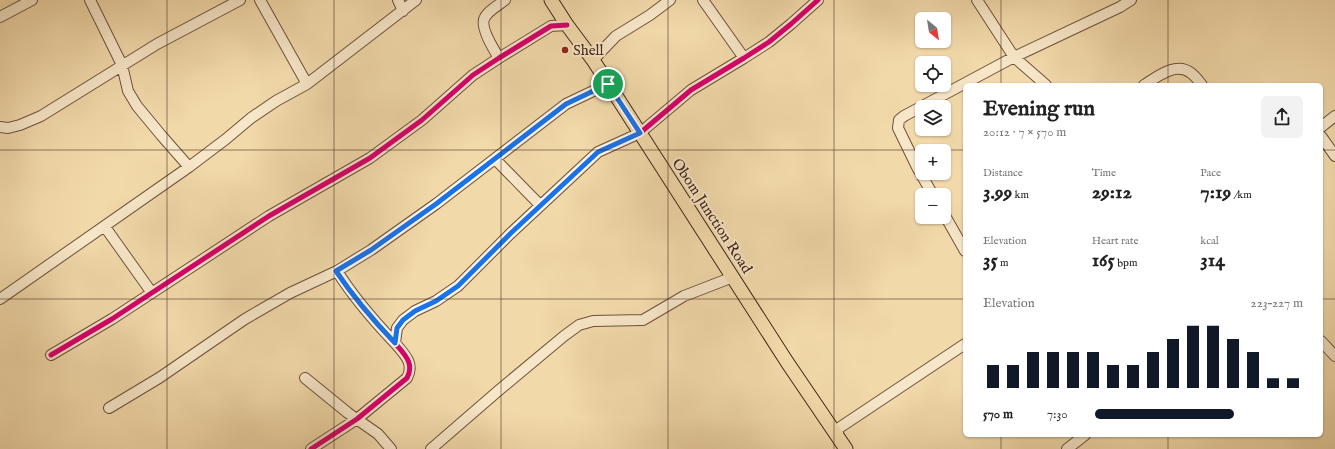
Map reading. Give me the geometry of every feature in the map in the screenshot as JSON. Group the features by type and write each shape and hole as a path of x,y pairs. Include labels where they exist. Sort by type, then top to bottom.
{"main road":[{"name":"Obom Junction Road","path":"551,0 567,25 593,60 786,362 846,449"}],"street":[{"path":"0,17 32,0"},
{"path":"90,0 122,65 128,91 137,106 160,135 189,167"},
{"path":"0,127 8,128 20,125 41,116 157,44 240,0"},
{"path":"260,0 307,84"},
{"path":"398,0 404,10"},
{"path":"0,299 189,167 251,118 276,101 307,84 416,0"},
{"path":"499,58 484,29 483,22 485,17 505,0"},
{"path":"593,60 616,36 650,15 670,0"},
{"path":"703,0 744,58"},
{"path":"395,343 397,328 403,320 415,311 436,301 458,286 540,205 598,152 640,133 691,90 769,42 792,24 817,0"},
{"path":"977,0 1014,57 1044,83"},
{"path":"966,83 1014,57 1131,0"},
{"path":"51,355 112,319 269,216 370,158 422,120 473,75 499,58 550,26 567,25"},
{"path":"1147,83 1163,73 1178,68 1190,72 1200,83"},
{"path":"109,408 160,378 245,319 290,293 336,271 371,250 495,159 566,104 608,84"},
{"path":"929,188 898,128 899,120 963,84"},
{"path":"1323,125 1335,116"},
{"path":"1323,139 1335,156"},
{"path":"495,159 540,205"},
{"path":"950,224 963,247"},
{"path":"105,226 152,293"},
{"path":"311,449 357,420 407,378 410,373 407,357 371,318 336,271"},
{"path":"431,449 498,390 579,325 593,321 642,320 684,296 733,277"},
{"path":"1323,344 1335,356"},
{"path":"837,437 839,428 963,345"},
{"path":"305,378 357,420 378,434 390,449"},
{"path":"1067,449 1082,437"}],"cycle path":[{"path":"311,449 357,419 407,378 410,368 409,363 405,355 395,343 397,328 403,320 415,311 436,301 458,286 511,233 598,152 640,133 691,90 769,42 818,0"},
{"path":"51,355 112,319 269,216 370,158 422,120 473,75 499,58 551,26 567,25"}],"place":[{"name":"Shell","path":"565,50"}],"route":[{"path":"608,84 640,133 598,152 540,205 458,286 436,301 415,311 403,320 397,328 395,343 371,318 336,271 371,250 436,204 566,104 608,84"}]}
